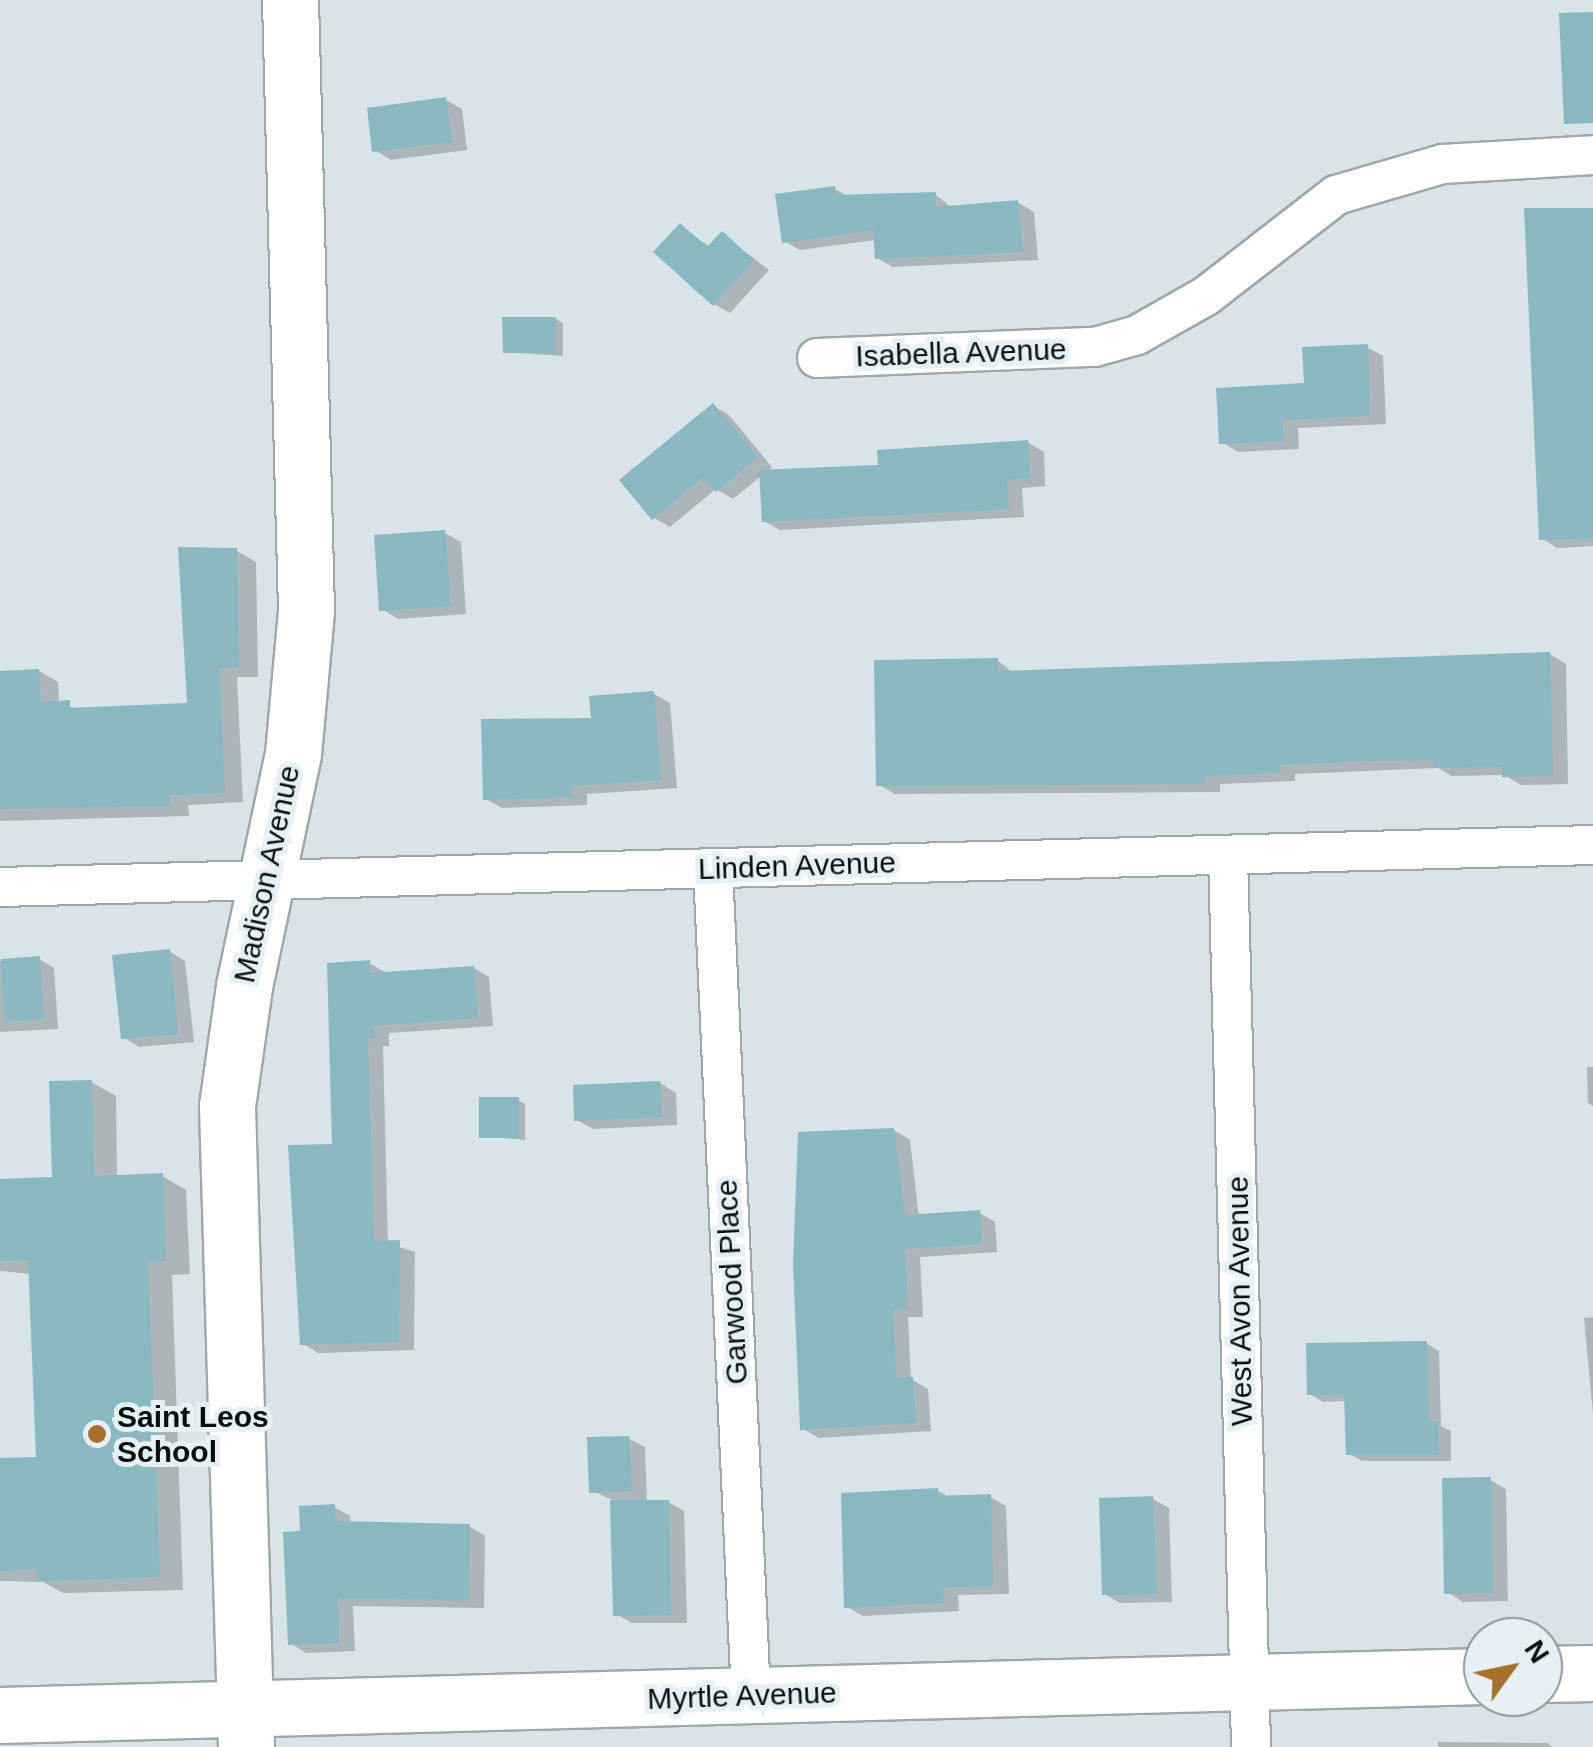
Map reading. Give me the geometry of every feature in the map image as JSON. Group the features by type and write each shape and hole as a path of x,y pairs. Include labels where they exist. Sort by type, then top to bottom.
{"street":[{"name":"Madison Avenue","path":"246,1728 227,1106 244,986 270,880 292,754 306,610 290,0"},
{"name":"Isabella Avenue","path":"817,358 1096,348 1137,334 1206,296 1336,195 1443,164 1593,155"},
{"name":"Linden Avenue","path":"0,887 1593,845"},
{"name":"West Avon Avenue","path":"1228,855 1251,1747"},
{"name":"Garwood Place","path":"713,868 750,1695"},
{"path":"1563,1674 1593,1673"},
{"name":"Myrtle Avenue","path":"0,1715 246,1728 750,1695 1463,1677"}],"building":[{"path":"1593,12 1593,123 1564,124 1559,13"},
{"path":"446,97 452,142 372,152 367,108"},
{"path":"835,186 836,195 936,192 936,207 1018,200 1023,252 875,259 873,230 782,243 775,194"},
{"path":"1524,208 1593,208 1593,538 1539,540"},
{"path":"680,223 707,247 722,231 754,260 713,306 653,252"},
{"path":"502,317 556,317 556,353 503,353"},
{"path":"1368,344 1370,416 1282,420 1284,441 1219,444 1216,388 1304,383 1302,347"},
{"path":"713,403 758,457 716,492 703,477 652,520 619,480"},
{"path":"1028,440 1030,478 1007,480 1009,509 762,522 759,470 878,465 877,450"},
{"path":"445,530 451,606 379,611 374,535"},
{"path":"178,547 237,548 239,667 219,668 225,793 170,795 170,806 0,809 0,671 39,669 41,702 70,700 70,708 187,703"},
{"path":"1550,652 1553,776 1502,777 1502,767 1433,768 1433,760 1365,761 1280,765 1280,773 1205,776 1205,784 876,786 874,660 998,658 998,671"},
{"path":"654,691 661,780 572,786 572,797 483,800 481,719 591,718 589,696"},
{"path":"170,949 178,1034 121,1039 112,955"},
{"path":"40,956 44,1019 5,1022 1,959"},
{"path":"370,960 370,973 474,966 478,1018 374,1026 375,1038 368,1039 374,1241 400,1240 399,1342 300,1345 288,1145 332,1144 327,963"},
{"path":"92,1080 94,1176 163,1173 166,1261 148,1262 160,1577 37,1581 36,1569 0,1571 0,1458 36,1457 28,1260 0,1261 0,1179 52,1177 49,1081"},
{"path":"660,1081 662,1117 574,1121 573,1085"},
{"path":"479,1097 519,1097 519,1138 479,1138"},
{"path":"894,1128 905,1215 980,1210 982,1244 905,1249 908,1309 893,1310 896,1378 913,1377 916,1423 800,1430 793,1264 798,1132"},
{"path":"1427,1341 1429,1421 1438,1421 1439,1455 1346,1455 1344,1394 1307,1395 1306,1343"},
{"path":"629,1436 632,1491 589,1493 587,1437"},
{"path":"1491,1477 1493,1593 1444,1594 1442,1478"},
{"path":"938,1488 938,1496 991,1494 993,1586 943,1587 944,1603 844,1608 841,1493"},
{"path":"1153,1496 1157,1594 1102,1595 1099,1498"},
{"path":"610,1500 669,1500 671,1615 613,1616"},
{"path":"335,1504 335,1521 470,1524 469,1600 338,1598 339,1643 288,1645 283,1532 300,1531 299,1506"}],"place":[{"name":"Saint Leos School","path":"97,1434"}]}
